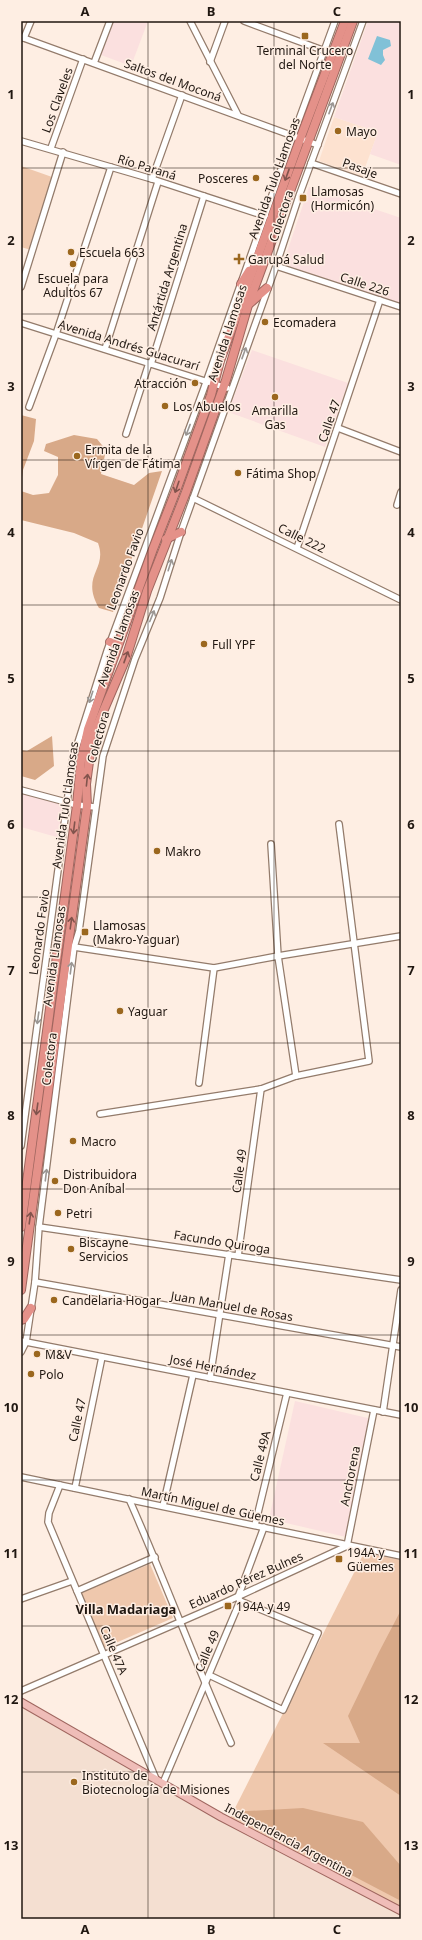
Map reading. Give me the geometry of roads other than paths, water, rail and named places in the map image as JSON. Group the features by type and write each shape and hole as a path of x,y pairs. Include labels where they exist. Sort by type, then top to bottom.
{"highway":[{"name":"Avenida Tulo Llamosas","path":"21,1227 77,805 81,761 88,729 114,644 177,488 214,384 220,361 300,138 345,21"},
{"name":"Avenida Llamosas","path":"21,1290 91,806 86,784 96,728 126,658 147,591 166,539 227,388 248,305 300,138 353,21"},
{"path":"241,284 257,261"},
{"path":"248,305 268,288"},
{"path":"166,539 181,532"},
{"path":"21,1320 31,1308"}],"main road":[{"name":"Independencia Argentina","path":"21,1702 221,1817 401,1912"}],"street":[{"path":"23,37 31,21"},
{"path":"94,63 110,21"},
{"path":"190,21 238,115"},
{"path":"210,62 225,21"},
{"path":"244,21 324,51"},
{"name":"Leonardo Favio","path":"21,1146 73,758 265,216 300,138 324,51 336,21"},
{"name":"Colectora","path":"21,1352 35,1282 39,1227 74,947 79,931 91,806 103,756 135,659 160,598 227,388 268,288 311,162 363,21"},
{"name":"Saltos del Moconá","path":"23,37 318,144"},
{"name":"Los Claveles","path":"52,148 83,59"},
{"path":"104,349 182,95"},
{"name":"Río Paraná","path":"21,140 52,148 265,216"},
{"path":"21,287 63,152"},
{"name":"Pasaje","path":"311,162 401,194"},
{"path":"29,407 56,334 111,167"},
{"name":"Antártida Argentina","path":"126,434 204,196"},
{"name":"Calle 226","path":"276,266 401,307"},
{"name":"Calle 47","path":"297,548 380,300"},
{"name":"Avenida Andrés Guacurarí","path":"21,323 227,388"},
{"path":"338,428 401,452"},
{"path":"397,505 401,492"},
{"name":"Calle 222","path":"193,498 401,600"},
{"path":"21,790 67,803 91,806"},
{"path":"100,1114 261,1089 296,1076 369,1060 339,824"},
{"path":"271,844 278,956 296,1076"},
{"path":"74,947 214,968 401,936"},
{"path":"199,1083 214,968"},
{"name":"Calle 49","path":"238,1256 261,1089"},
{"name":"Facundo Quiroga","path":"39,1227 401,1280"},
{"path":"210,1378 229,1254"},
{"name":"Juan Manuel de Rosas","path":"35,1282 401,1347"},
{"path":"383,1412 401,1290"},
{"name":"José Hernández","path":"23,1342 401,1415"},
{"name":"Calle 47","path":"75,1488 102,1357"},
{"path":"163,1506 193,1375"},
{"name":"Calle 49A","path":"255,1525 287,1393"},
{"name":"Anchorena","path":"347,1546 374,1410"},
{"name":"Martín Miguel de Güemes","path":"21,1477 255,1525 347,1546 401,1556"},
{"name":"Calle 47A","path":"60,1485 49,1512 48,1522 156,1779"},
{"path":"129,1499 155,1557 205,1685 231,1743"},
{"name":"Calle 49","path":"163,1783 205,1685 239,1599 264,1527"},
{"name":"Eduardo Pérez Bulnes","path":"21,1691 181,1621 239,1599 347,1546"},
{"path":"77,1591 155,1557"},
{"path":"21,1599 72,1581"},
{"path":"209,1675 283,1710 318,1633 239,1599"}],"water":[{"path":"377,36 390,40 391,46 383,50 385,60 381,65 368,59"}],"place":[{"name":"Terminal Crucero del Norte","path":"305,36"},
{"name":"Mayo","path":"338,131"},
{"name":"Posceres","path":"256,178"},
{"name":"Llamosas (Hormicón)","path":"303,198"},
{"name":"Escuela 663","path":"71,252"},
{"name":"Garupá Salud","path":"239,259"},
{"name":"Escuela para Adultos 67","path":"73,264"},
{"name":"Ecomadera","path":"265,322"},
{"name":"Atracción","path":"195,383"},
{"name":"Amarilla Gas","path":"275,397"},
{"name":"Los Abuelos","path":"165,406"},
{"name":"Ermita de la Vírgen de Fátima","path":"77,456"},
{"name":"Fátima Shop","path":"238,473"},
{"name":"Full YPF","path":"204,644"},
{"name":"Makro","path":"157,851"},
{"name":"Llamosas (Makro-Yaguar)","path":"85,932"},
{"name":"Yaguar","path":"120,1011"},
{"name":"Macro","path":"73,1141"},
{"name":"Distribuidora Don Aníbal","path":"55,1181"},
{"name":"Petri","path":"58,1213"},
{"name":"Biscayne Servicios","path":"71,1249"},
{"name":"Candelaria Hogar","path":"54,1300"},
{"name":"M&V","path":"37,1354"},
{"name":"Polo","path":"31,1374"},
{"name":"194A y Güemes","path":"339,1559"},
{"name":"194A y 49","path":"228,1606"},
{"name":"Instituto de Biotecnología de Misiones","path":"74,1782"}],"district":[{"name":"Villa Madariaga","path":"126,1609"}]}
